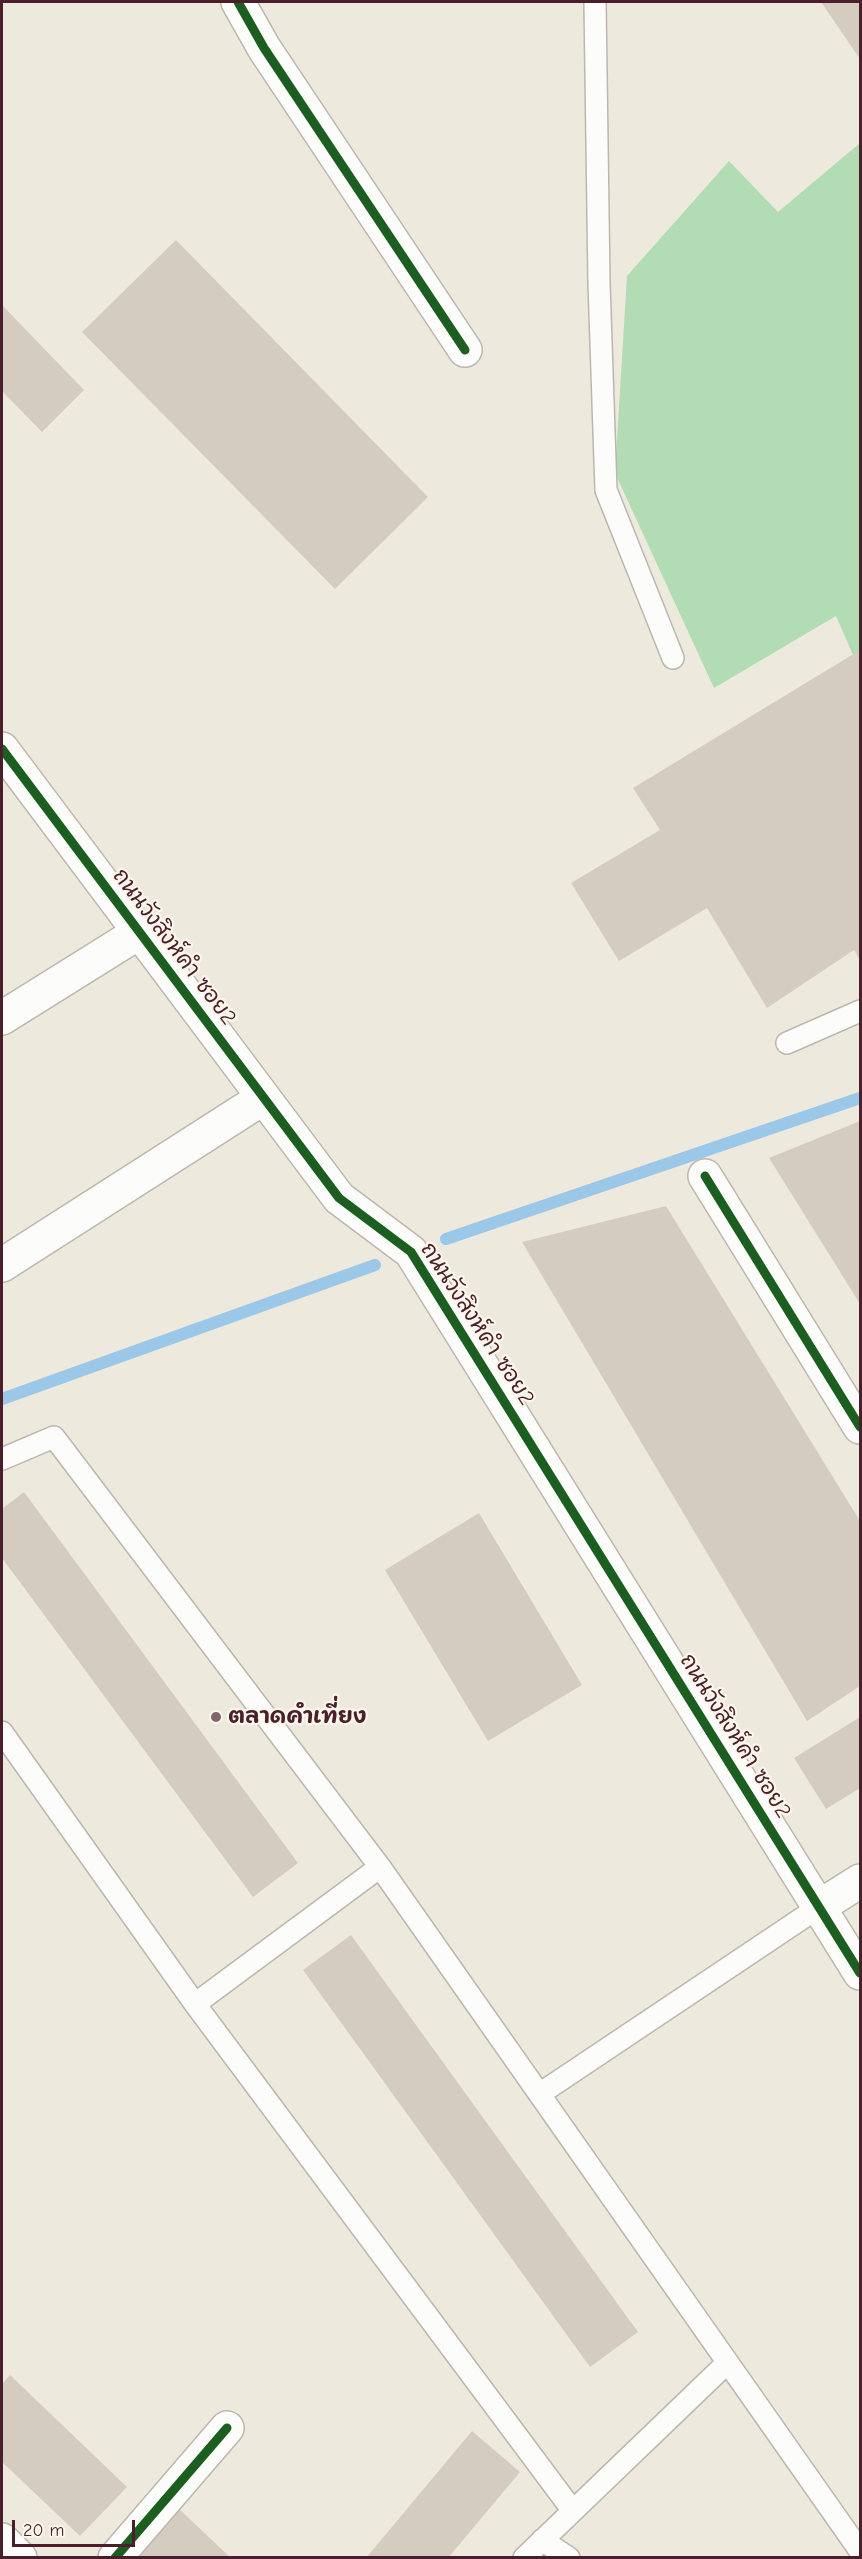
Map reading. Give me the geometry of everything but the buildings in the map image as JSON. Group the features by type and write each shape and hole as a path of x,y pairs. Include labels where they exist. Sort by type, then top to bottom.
{"street":[{"path":"237,2 264,48 465,350"},
{"name":"ถนนวังสิงห์คำ ซอย2","path":"2,750 339,1198 411,1252 861,1972"},
{"path":"2,1018 138,933"},
{"path":"2,1265 263,1098"},
{"path":"705,1176 861,1427"},
{"path":"819,1907 861,1881"},
{"path":"115,2558 227,2428"},
{"path":"2,2541 20,2558"}],"lane":[{"path":"595,2 598,283 606,490 673,658"},
{"path":"787,1042 861,1011"},
{"path":"2,1459 54,1437 380,1867 861,2551"},
{"path":"2,1732 195,2004 573,2511"},
{"path":"195,2004 380,1867"},
{"path":"541,2093 819,1907"},
{"path":"524,2558 727,2363"},
{"path":"542,2540 569,2558"}],"green space":[{"path":"860,143 860,650 853,655 836,616 714,688 615,473 627,276 729,161 778,212"}],"waterway":[{"path":"446,1239 860,1098"},
{"path":"2,1399 375,1265"}],"cycle path":[{"path":"238,2 264,48 465,350"},
{"path":"2,749 339,1198 411,1252 860,1973"},
{"path":"705,1176 860,1427"},
{"path":"115,2558 227,2428"}],"place":[{"name":"ตลาดคำเที่ยง","path":"216,1717"}]}
